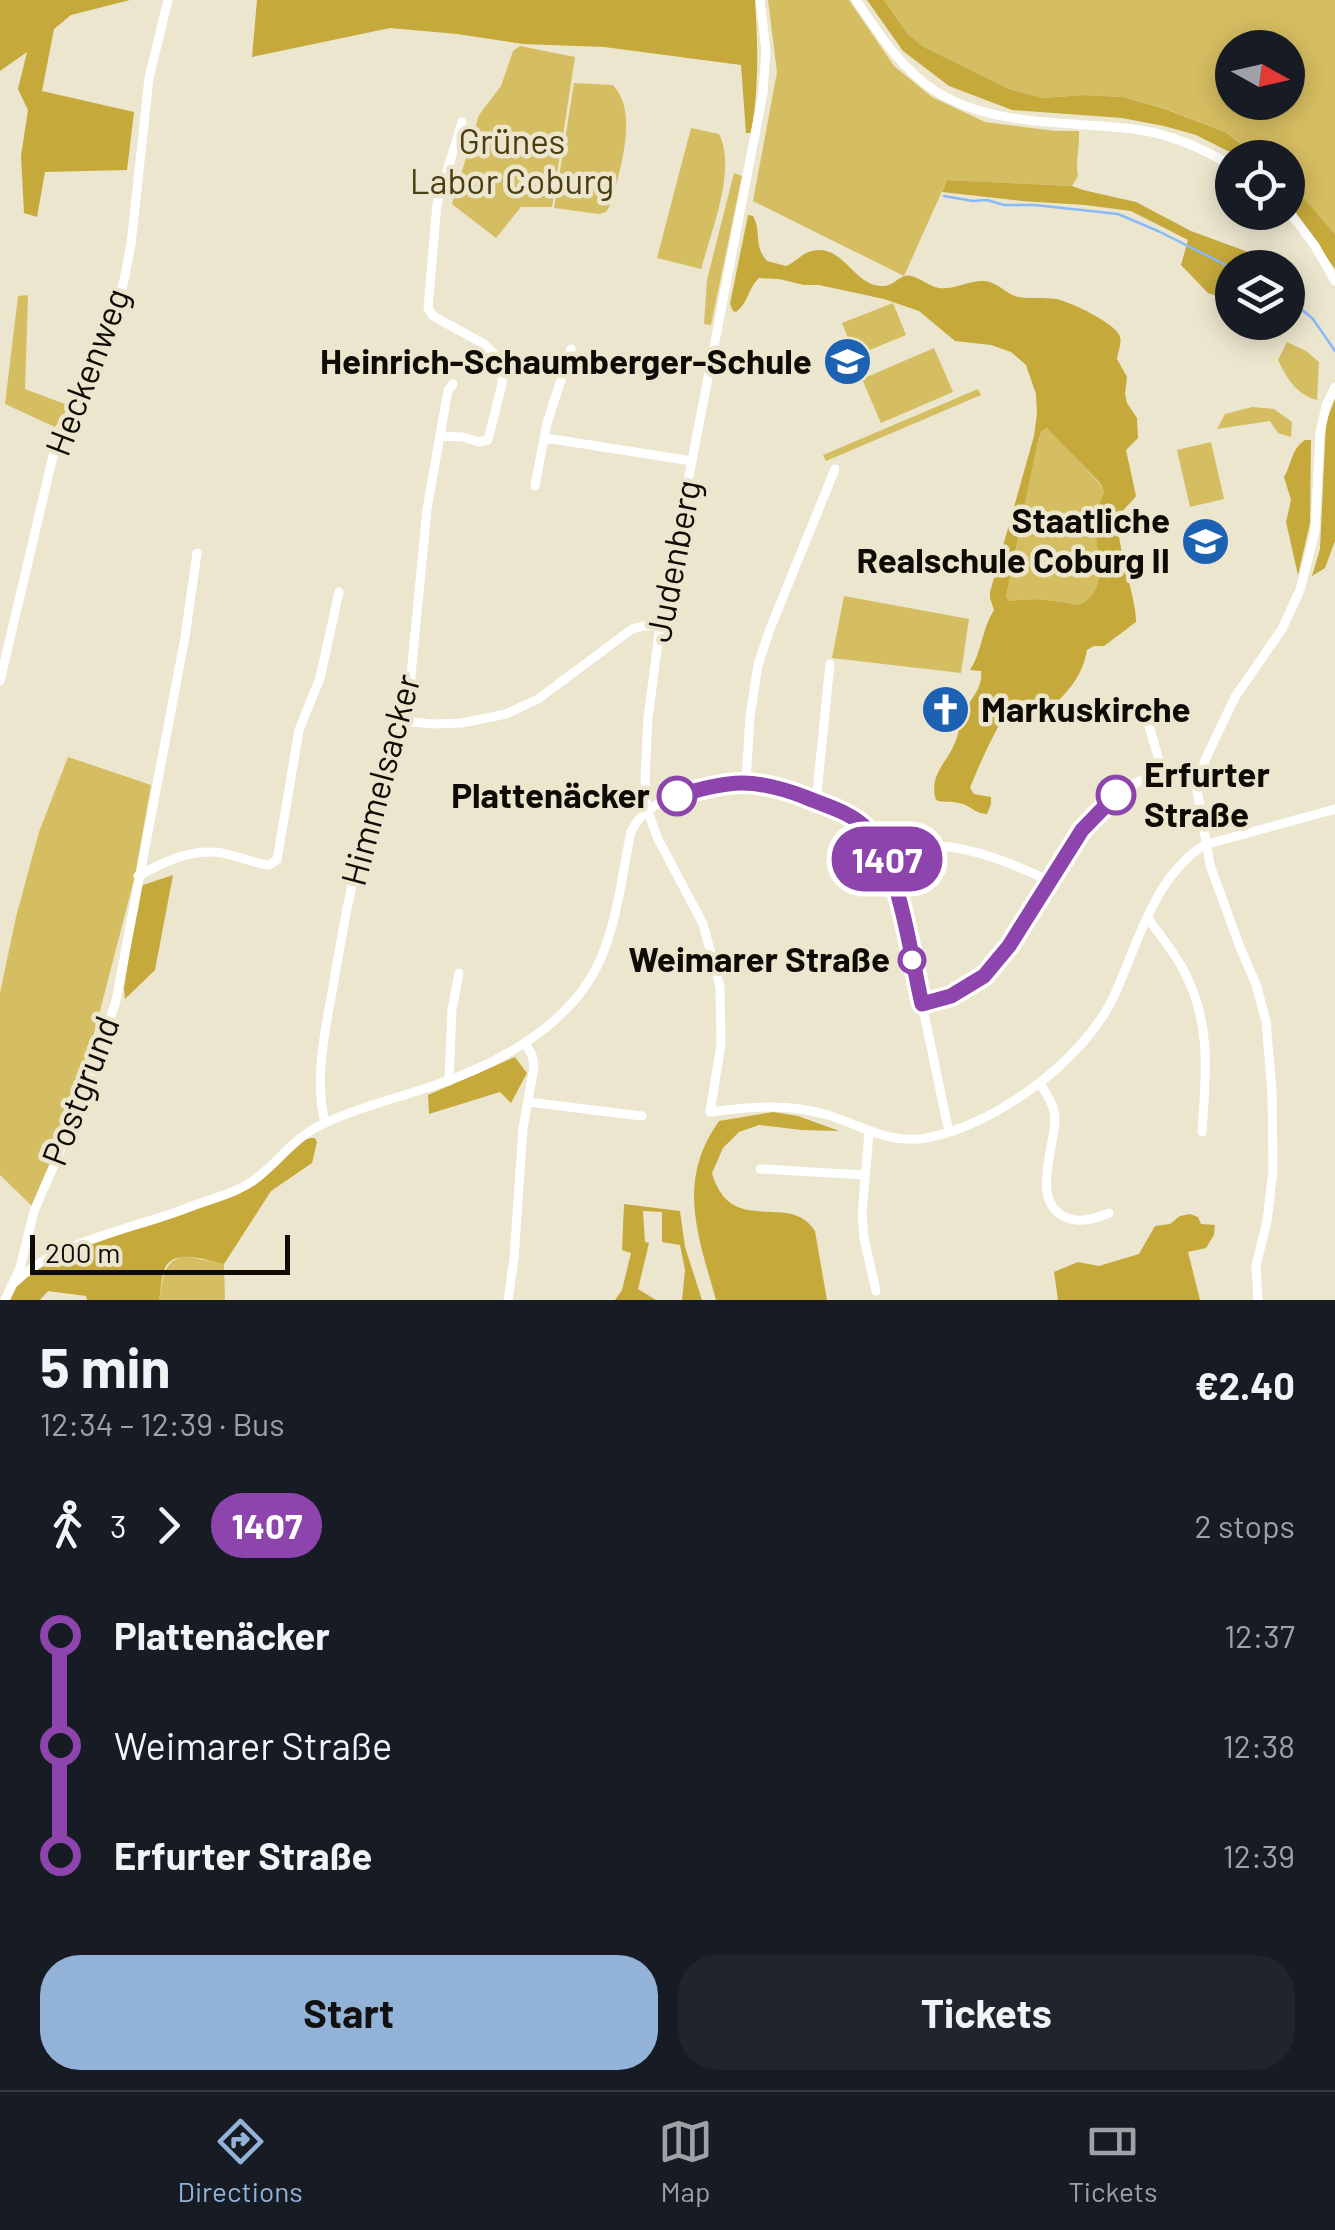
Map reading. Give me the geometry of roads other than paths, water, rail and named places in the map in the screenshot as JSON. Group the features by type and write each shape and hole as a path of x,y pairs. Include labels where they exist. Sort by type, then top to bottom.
{"street":[{"name":"Heckenweg","path":"0,681 54,456 90,381 124,285 149,78 168,0"},
{"name":"Judenberg","path":"760,0 766,50 764,93 660,626 648,718 647,809 664,851 703,924 717,971 722,1044 710,1112 764,1106 800,1109 827,1114 868,1132"},
{"path":"856,0 904,64 938,92 968,106 1010,118 1157,134 1215,156"},
{"path":"440,436 486,441 502,384 501,364 490,349 432,316 427,301 437,204 462,122"},
{"path":"1303,230 1335,282"},
{"path":"535,486 571,348"},
{"name":"Himmelsacker","path":"325,1123 320,1092 326,1032 349,894 377,790 404,721 428,509 448,390 454,384"},
{"path":"1258,1300 1256,1266 1274,1170 1266,1021 1204,845 1199,779 1235,697 1282,628 1300,590 1315,532 1320,433 1335,387"},
{"path":"544,440 552,438 692,461"},
{"path":"746,782 758,665 835,468"},
{"name":"Postgrund","path":"5,1300 14,1284 34,1212 81,1104 112,1015 185,637 196,553"},
{"path":"138,876 190,854 220,852 269,866 278,860 299,730 320,678 339,592"},
{"path":"404,721 462,723 506,714 538,699 632,629 660,626"},
{"path":"816,802 830,664"},
{"path":"1146,719 1164,774"},
{"path":"922,1004 951,996 984,976 1009,946 1082,830 1110,799 1132,785 1164,774 1199,779"},
{"path":"14,1284 51,1256 246,1186 298,1140 325,1123 449,1081 525,1043 572,1002 596,968 613,923 636,821 647,809 707,787 746,782 782,788 846,814 865,826 884,852 922,1004 948,1132"},
{"path":"876,1291 862,1215 868,1132 910,1140 948,1132 1007,1104 1040,1083 1075,1052 1102,1019 1147,917 1180,865 1204,845 1335,809"},
{"path":"884,852 920,846 967,850 1050,880"},
{"path":"1147,917 1181,966 1198,1009 1207,1059 1202,1132"},
{"path":"449,1081 452,1010 459,973"},
{"path":"508,1300 523,1128 534,1061 525,1043"},
{"path":"1040,1083 1053,1107 1055,1120 1046,1172 1050,1203 1058,1214 1071,1220 1108,1213"},
{"path":"528,1102 642,1116"},
{"path":"760,1169 864,1175"}],"waterway":[{"path":"944,196 1118,214 1215,260"},
{"path":"1305,312 1335,351"}],"place":[{"name":"Heinrich-Schaumberger-Schule","path":"847,362"},
{"name":"Staatliche Realschule Coburg II","path":"1205,541"},
{"name":"Markuskirche","path":"946,710"},
{"name":"Erfurter Straße","path":"1116,795"},
{"name":"Plattenäcker","path":"677,796"},
{"name":"Weimarer Straße","path":"912,960"}],"park label":[{"name":"Grünes Labor Coburg","path":"512,162"}]}
